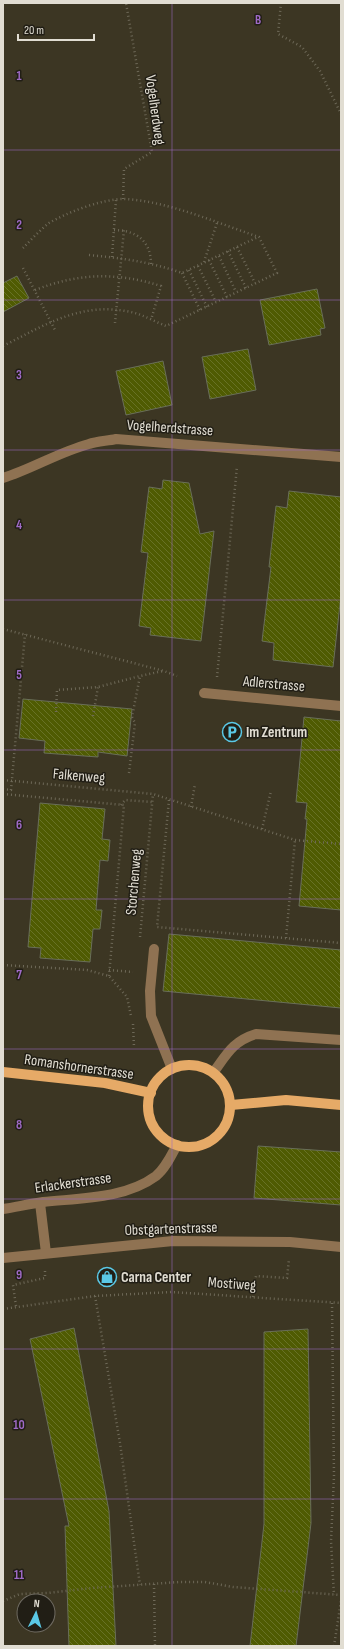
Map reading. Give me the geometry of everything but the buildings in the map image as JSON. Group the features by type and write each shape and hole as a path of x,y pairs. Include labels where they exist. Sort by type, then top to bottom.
{"main road":[{"path":"182,1066 204,1068 213,1073 226,1087 231,1105 230,1115 226,1125 214,1139 196,1147 177,1146 158,1134 152,1125 148,1104 150,1093 155,1083 172,1069 182,1066"},
{"name":"Romanshornerstrasse","path":"3,1072 105,1082 150,1093"},
{"path":"231,1105 286,1100 341,1105"}],"street":[{"name":"Vogelherdstrasse","path":"3,478 23,472 64,452 83,446 116,439 341,457"},
{"name":"Adlerstrasse","path":"204,693 341,706"},
{"path":"154,949 150,991 151,1016 172,1069"},
{"path":"213,1073 235,1044 243,1038 256,1034 341,1040"},
{"name":"Erlackerstrasse","path":"3,1209 40,1203 92,1198 140,1185 157,1175 170,1159 177,1146"},
{"path":"40,1203 46,1253"},
{"name":"Obstgartenstrasse","path":"3,1258 173,1241 290,1242 341,1247"}],"path":[{"name":"Vogelherdweg","path":"123,199 124,169 152,152 126,3"},
{"path":"281,3 278,34 302,47 320,71 341,114"},
{"path":"3,346 70,314 88,310 117,310 137,314 166,326 277,273 259,237 159,204 123,199 99,203 71,212 48,224 23,248"},
{"path":"112,258 116,200"},
{"path":"204,263 217,223"},
{"path":"114,230 124,230 137,234 147,245 151,256 151,264"},
{"path":"115,323 124,230"},
{"path":"88,256 122,258 151,264 182,273 259,237"},
{"path":"237,247 255,283"},
{"path":"228,252 246,288"},
{"path":"218,256 236,292"},
{"path":"209,260 227,297"},
{"path":"198,266 216,302"},
{"path":"23,268 56,332"},
{"path":"189,270 207,307"},
{"path":"182,273 200,310"},
{"path":"35,290 56,282 78,278 120,276 138,279 161,286 150,320"},
{"path":"217,680 238,448"},
{"path":"3,628 164,671 177,676"},
{"path":"3,789 10,790 25,634"},
{"path":"56,712 57,690 98,687 164,671"},
{"path":"129,773 135,723 132,717 140,676"},
{"path":"93,716 98,687"},
{"name":"Falkenweg","path":"3,780 153,794"},
{"path":"191,807 195,784"},
{"path":"262,829 272,791"},
{"path":"3,794 124,806 109,976"},
{"path":"153,794 295,840 341,844"},
{"name":"Storchenweg","path":"140,942 153,794"},
{"path":"120,805 125,800 152,802"},
{"path":"169,800 157,927 341,943"},
{"path":"286,938 295,840"},
{"path":"3,964 87,970 109,976 127,998 133,1025 134,1047"},
{"path":"109,970 137,972"},
{"path":"253,1297 256,1276 287,1278 290,1242"},
{"path":"13,1285 16,1306"},
{"name":"Mostiweg","path":"3,1309 96,1296 171,1292 341,1303"},
{"path":"96,1296 120,1443 140,1585"},
{"path":"332,1303 334,1476 331,1541 334,1595"},
{"path":"3,1601 20,1594 48,1593 92,1588 205,1582 233,1587 341,1595"},
{"path":"154,1584 155,1646"},
{"path":"334,1646 341,1601"}],"place":[{"name":"Im Zentrum","path":"232,732"},
{"name":"Carna Center","path":"107,1277"}]}
